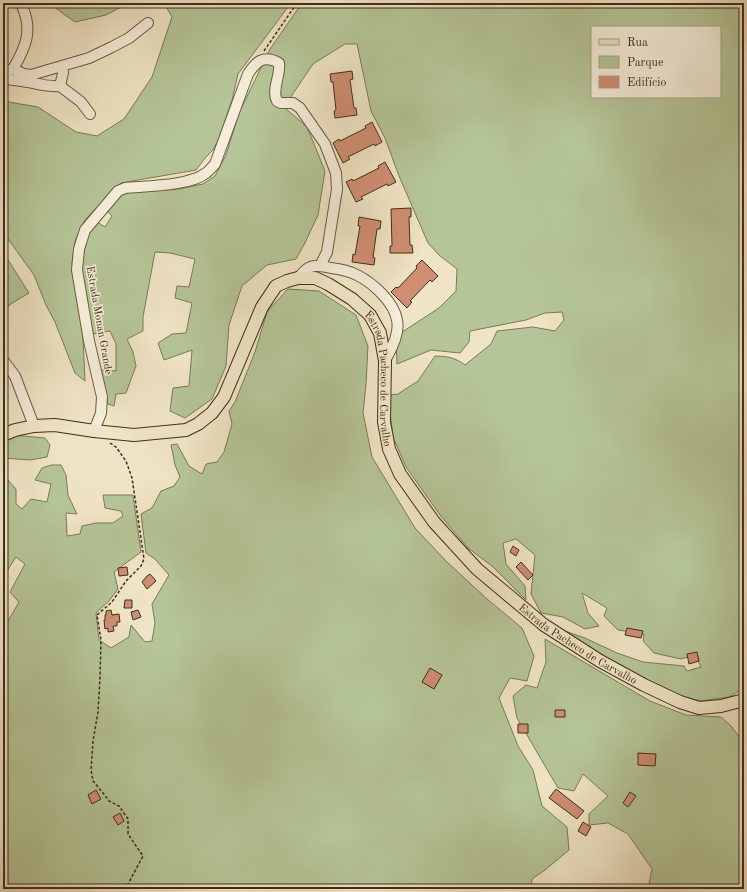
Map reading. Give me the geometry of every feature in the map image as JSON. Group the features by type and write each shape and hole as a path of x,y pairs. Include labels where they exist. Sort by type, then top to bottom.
{"main road":[{"name":"Estrada Pacheco de Carvalho","path":"3,435 15,430 34,426 54,425 134,435 186,430 198,424 212,413 224,397 262,307 276,286 298,278 315,278 352,298 370,315 380,333 385,361 384,422 389,449 400,474 434,522 477,569 544,625 600,661 644,685 680,702 699,708 721,706 744,700"}],"street":[{"path":"3,72 13,69 23,52 27,34 26,16 22,6"},
{"path":"3,78 22,78 89,58 129,38 148,23"},
{"path":"256,63 265,59 274,60 279,63 280,68 275,96 277,101 281,103 293,103 300,108 325,144 336,173 337,189 327,252 320,266"},
{"name":"Estrada Monan Grande","path":"94,431 101,414 102,397 89,342 77,270 79,249 85,230 118,191 125,188 185,182 207,173 215,164 248,74 256,63"},
{"path":"60,86 63,73 62,66"},
{"path":"13,69 22,78 42,86 60,86 82,102 90,114"},
{"path":"298,278 306,269 314,266 320,266 340,269 356,274 371,284 385,298 394,310 397,320 397,332 392,348 385,361"},
{"path":"3,360 15,376 34,426"}],"path":[{"path":"256,63 297,3"},
{"path":"110,443 116,447 126,460 132,478 144,555 141,566 126,581 112,602 97,615 101,640 100,676 98,712 93,741 91,770 93,780 109,802 119,806 128,819 128,834 143,856 128,886 128,889"},
{"path":"139,889 150,886 162,887 164,889"}],"green space":[{"path":"52,3 129,3 106,15 75,22 54,7"},
{"path":"164,3 291,3 238,74 232,100 219,138 213,150 196,170 121,183 85,220 75,241 72,263 82,316 85,381 75,373 55,322 46,305 34,275 3,232 3,101 38,107 76,132 97,136 124,119 152,77 172,17"},
{"path":"302,3 744,3 744,688 729,697 701,701 664,692 615,664 559,629 643,662 684,666 687,671 701,667 695,655 681,659 654,653 643,641 644,634 618,630 604,616 607,608 582,593 588,613 599,626 585,629 563,617 541,613 531,594 535,555 516,539 503,543 506,564 525,586 526,600 492,566 468,548 440,515 406,467 393,437 388,395 398,394 418,381 435,356 451,358 465,365 491,344 497,331 533,327 555,331 564,320 562,312 545,313 526,320 470,331 469,342 460,353 431,350 397,364 396,336 439,308 456,291 457,269 439,255 428,243 399,176 385,138 371,111 357,44 345,44 313,64 284,107 307,127 325,171 318,215 296,259 267,265 242,286 229,325 226,366 212,399 185,418 170,411 173,388 189,386 192,350 164,360 158,343 172,334 186,333 192,303 175,298 177,286 189,287 195,259 170,253 155,252 143,317 143,331 127,339 133,352 136,366 126,393 116,394 114,406 108,404 101,370 116,371 116,344 110,331 92,334 80,271 89,230 97,222 105,227 112,216 105,209 119,193 179,189 203,184 215,176 226,155 239,113 270,49"},
{"path":"3,252 29,293 9,305 3,315"},
{"path":"288,289 319,291 356,315 368,346 363,413 372,457 415,528 446,561 487,599 522,628 534,656 527,681 510,678 499,698 518,746 533,770 542,806 567,827 569,850 532,879 531,889 3,889 3,630 19,602 10,592 25,564 16,557 3,577 3,483 8,480 16,489 16,504 22,509 31,499 47,502 51,484 35,480 42,468 51,465 61,465 66,475 68,495 77,514 66,513 67,536 80,534 82,526 96,523 113,523 123,516 121,511 105,508 103,495 133,495 141,552 114,572 118,589 109,601 96,613 99,640 111,648 129,637 131,625 145,642 152,641 155,623 152,604 169,575 155,559 146,553 141,514 152,508 161,491 174,486 180,477 175,465 171,445 177,444 189,466 202,474 206,464 217,462 224,452 232,424 229,411 235,402 255,352 267,312"},
{"path":"12,435 45,438 50,445 47,457 30,460 3,458 3,440"},
{"path":"545,639 650,701 686,715 721,717 731,726 744,743 744,889 648,889 652,869 628,834 608,823 589,825 589,814 608,796 583,774 574,791 558,788 517,718 513,696 526,685 537,688 546,662"}],"building":[{"path":"352,71 353,79 350,80 354,108 356,108 357,115 335,118 334,111 336,110 333,82 331,82 330,74"},
{"path":"372,122 382,142 375,146 374,144 348,157 350,159 343,163 333,143 366,128 365,126"},
{"path":"385,162 396,182 388,186 387,184 361,197 363,199 356,202 346,182 352,179 353,181 379,168 378,166"},
{"path":"411,208 411,217 409,217 410,245 412,245 413,253 390,253 390,246 392,246 391,209"},
{"path":"359,217 381,221 380,229 377,229 373,257 375,258 374,265 352,262 353,254 355,255 360,226 358,226"},
{"path":"422,260 438,276 432,282 430,280 410,301 412,302 407,308 391,292 396,287 398,288 417,268 416,266"},
{"path":"513,546 519,550 516,556 510,552"},
{"path":"521,562 533,575 528,580 516,567"},
{"path":"127,567 128,575 119,576 118,568"},
{"path":"150,574 156,581 147,589 142,582"},
{"path":"125,600 132,600 132,608 124,608"},
{"path":"111,610 112,615 119,614 120,622 117,622 117,626 113,626 114,631 108,632 108,628 105,629 104,620 106,611"},
{"path":"138,610 141,617 133,620 131,612"},
{"path":"627,628 643,631 641,638 625,635"},
{"path":"697,652 699,661 689,664 687,654"},
{"path":"430,668 442,675 434,689 422,682"},
{"path":"555,710 565,710 565,717 555,717"},
{"path":"518,724 528,724 528,733 518,733"},
{"path":"638,753 656,754 655,766 638,765"},
{"path":"556,789 584,811 577,819 549,798"},
{"path":"96,790 101,799 92,804 88,795"},
{"path":"630,792 636,796 628,807 623,803"},
{"path":"120,813 124,821 118,825 113,817"},
{"path":"583,822 591,827 586,836 578,831"}]}
